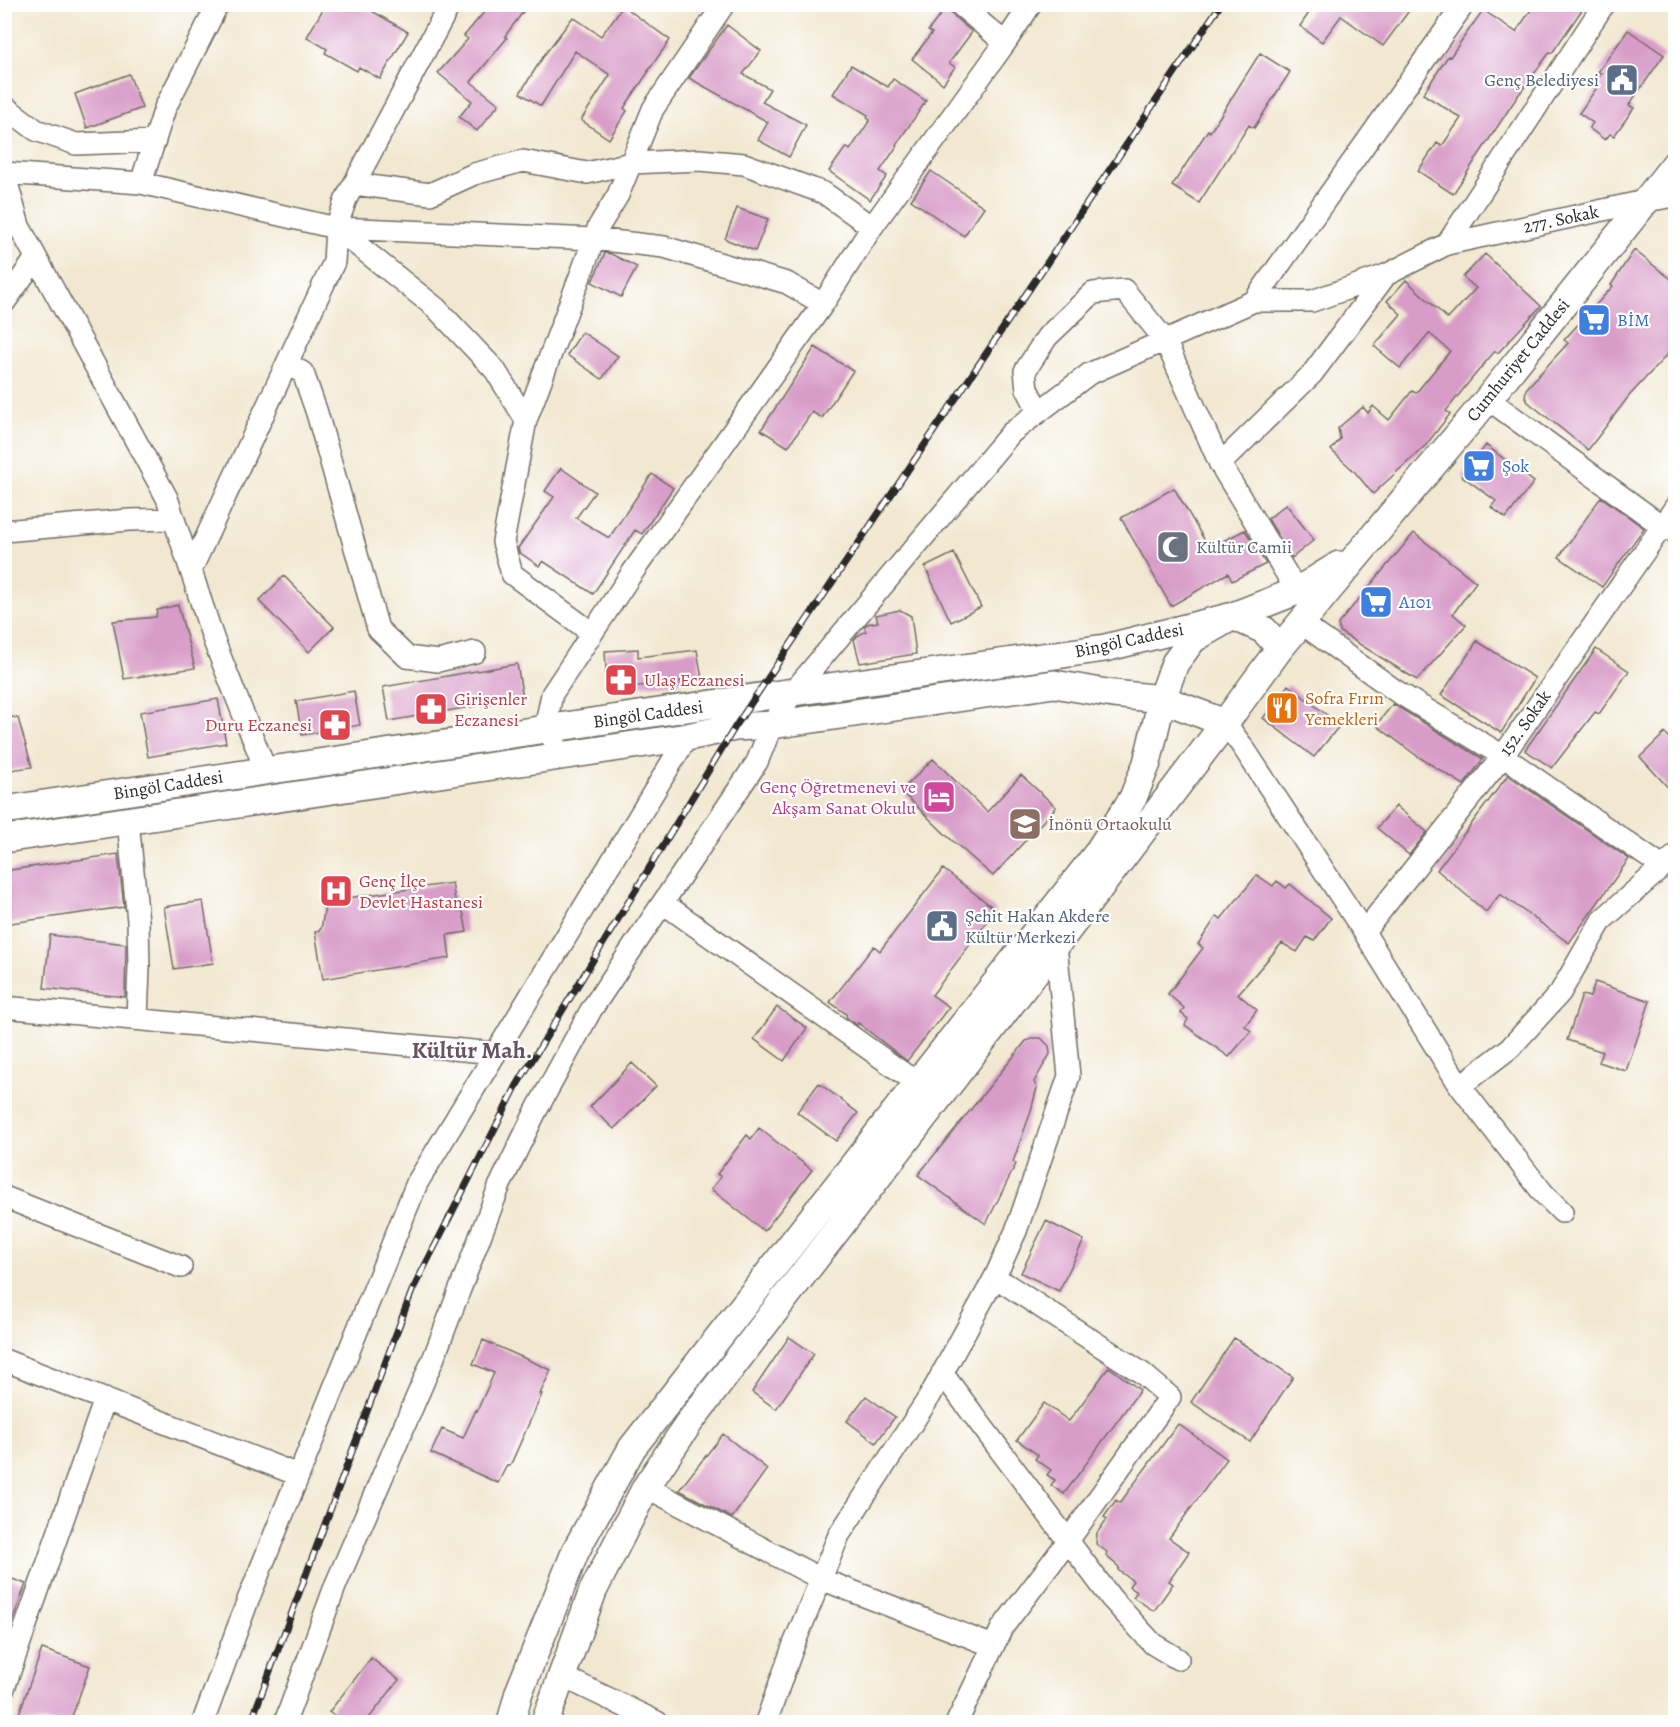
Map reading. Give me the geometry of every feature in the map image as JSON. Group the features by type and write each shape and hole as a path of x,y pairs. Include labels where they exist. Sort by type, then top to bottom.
{"main road":[{"name":"Cumhuriyet Caddesi","path":"545,1722 593,1591 646,1487 691,1420 1056,945 1280,648 1488,399 1676,163"},
{"path":"511,1722 519,1692 576,1550 632,1448 1096,855 1133,798 1147,763 1162,699 1174,663 1193,639 1233,616 1298,591 1358,554"},
{"path":"1233,616 1264,630 1280,648"},
{"name":"Bingöl Caddesi","path":"4,810 793,692 1105,648 1233,616"},
{"name":"Bingöl Caddesi","path":"4,839 687,737 735,727 772,725 1054,684 1162,699 1225,723"}],"street":[{"path":"141,183 165,108 218,4"},
{"path":"191,570 334,262 336,228 346,199 450,4"},
{"path":"592,633 512,573 503,542 526,420 599,226 618,195 653,109 724,4"},
{"path":"959,4 1005,43"},
{"path":"567,755 545,729 552,694 630,576 823,304 872,227 1031,4"},
{"path":"285,1722 336,1584 434,1357 499,1187 536,1111 591,1010 757,762 772,725 793,692 1011,433 1089,374 1254,301 1464,4"},
{"path":"1447,244 1604,4"},
{"path":"4,106 36,130 76,144 154,141"},
{"path":"354,183 430,194 474,174 523,161 587,172 631,163 699,160 744,164 824,192 872,227"},
{"path":"266,771 214,641 167,498 19,226 6,181 141,183 336,228 594,239 664,247 787,283 823,304"},
{"name":"277. Sokak","path":"1254,301 1312,302 1386,275 1447,244 1676,196"},
{"path":"336,228 436,308 495,370 526,420"},
{"path":"4,303 36,258"},
{"path":"1220,464 1312,374 1386,275"},
{"path":"1039,412 1027,389 1025,371 1047,337 1093,293 1124,291 1165,340 1220,464 1298,591"},
{"path":"287,363 303,373 317,413 378,629 407,657 438,662 475,652"},
{"path":"1488,399 1669,530"},
{"name":"152. Sokak","path":"1364,932 1503,756 1669,530 1676,506"},
{"path":"4,531 129,520 174,519"},
{"path":"1301,623 1396,691 1668,860 1602,920 1560,993 1510,1048 1460,1086"},
{"path":"1225,723 1364,932 1460,1086 1544,1193 1562,1212"},
{"path":"203,1722 248,1600 417,1183 687,737"},
{"path":"128,821 138,921 137,1019"},
{"path":"663,903 917,1083"},
{"path":"766,1722 794,1644 839,1535 930,1396 995,1277 1016,1231 1069,1076 1056,945"},
{"path":"4,1007 495,1053"},
{"path":"4,1197 181,1267"},
{"path":"957,1722 1002,1628 1068,1541 1170,1397 1142,1373 995,1277"},
{"path":"4,1360 298,1475"},
{"path":"942,1372 1111,1598 1153,1644 1178,1659"},
{"path":"4,1688 105,1399"},
{"path":"646,1487 821,1579 993,1646"},
{"path":"562,1676 657,1722"}],"building":[{"path":"326,4 360,4 408,32 380,79 359,67 357,71 325,53 327,49 307,37"},
{"path":"491,4 529,4 505,36 507,38 471,82 499,104 477,131 459,117 472,101 438,73 468,39 464,36"},
{"path":"1315,4 1414,4 1383,46 1341,16 1322,42 1300,26"},
{"path":"1535,4 1586,4 1552,53 1550,52 1517,97 1453,194 1418,171 1437,143 1442,146 1461,118 1423,94 1483,10 1516,32"},
{"path":"623,6 670,40 624,108 627,111 609,139 581,120 610,75 575,51 541,106 520,93 545,54 573,17 601,36"},
{"path":"947,6 951,14 972,32 949,63 955,67 943,84 912,59 932,33 928,31"},
{"path":"727,25 761,51 743,74 770,89 762,102 806,125 789,157 758,140 768,122 689,78"},
{"name":"Genç Belediyesi","path":"1628,30 1664,55 1629,105 1634,108 1614,136 1610,134 1605,140 1589,128 1593,123 1579,113 1596,89 1592,86 1602,73 1598,72"},
{"path":"1260,53 1290,72 1254,128 1249,125 1199,203 1172,186 1208,130 1210,132"},
{"path":"851,65 888,87 893,79 926,101 880,171 887,176 870,200 829,171 846,147 850,150 870,120 867,118 868,115 833,94"},
{"path":"129,74 142,108 87,128 75,94"},
{"path":"931,171 984,207 964,236 911,200"},
{"path":"737,208 768,219 755,251 725,239"},
{"path":"1634,250 1676,283 1676,345 1629,396 1588,450 1528,402 1525,397 1526,389 1568,343 1564,340 1613,286 1611,285"},
{"path":"605,253 637,267 621,297 592,282"},
{"path":"1485,254 1541,306 1498,353 1495,351 1469,382 1446,411 1450,414 1426,445 1373,494 1354,471 1331,450 1340,439 1338,428 1363,407 1368,413 1373,406 1389,420 1412,391 1416,393 1450,351 1429,333 1400,368 1374,346 1401,314 1387,301 1406,280 1448,319 1476,288 1463,277"},
{"path":"582,332 618,356 602,379 567,355"},
{"path":"815,347 853,371 822,418 812,412 788,447 761,430"},
{"path":"1486,445 1534,482 1506,518 1491,507 1496,501 1462,476"},
{"path":"561,468 595,492 576,518 609,538 652,474 673,488 642,534 635,530 593,594 543,561 539,566 519,552 518,548 554,497 545,491"},
{"name":"Kültür Camii","path":"1174,488 1209,548 1245,530 1266,564 1232,581 1228,573 1171,606 1121,518"},
{"path":"1601,497 1644,528 1602,587 1559,557"},
{"path":"1286,504 1314,540 1292,558 1268,519"},
{"path":"1414,533 1476,582 1453,614 1466,625 1417,680 1340,632 1338,624"},
{"path":"954,553 981,607 951,622 925,567"},
{"path":"284,576 334,627 309,652 259,601"},
{"path":"178,605 195,668 124,679 113,621 156,617 157,610"},
{"path":"900,610 911,616 916,654 860,663 854,640 857,636 866,631 864,627 867,624 878,622 876,615"},
{"path":"1477,641 1535,678 1501,733 1441,695"},
{"path":"638,649 638,657 697,650 702,679 607,687 605,651"},
{"path":"1596,649 1629,671 1599,714 1595,712 1552,768 1525,750"},
{"path":"517,664 523,698 389,721 383,687"},
{"path":"1288,685 1340,725 1314,757 1263,718"},
{"path":"354,691 360,725 302,735 296,701"},
{"path":"218,699 226,743 148,757 140,712"},
{"path":"1393,704 1483,759 1464,785 1417,756 1376,725"},
{"path":"4,716 18,718 32,767 4,771"},
{"path":"1665,733 1676,744 1676,796 1640,757"},
{"path":"933,759 987,812 1021,775 1056,807 993,876 901,791"},
{"path":"1508,775 1629,859 1569,943 1500,894 1486,912 1437,870"},
{"path":"1396,806 1427,832 1409,855 1377,828"},
{"path":"118,854 124,907 4,924 4,871"},
{"path":"943,869 996,910 932,995 949,1007 907,1061 858,1023 857,1025 847,1018 846,1014 830,1002 874,946 880,951"},
{"path":"1257,875 1273,886 1277,881 1286,888 1290,884 1331,918 1314,941 1307,937 1297,952 1282,943 1238,994 1257,1010 1245,1026 1251,1031 1229,1057 1185,1025 1188,1019 1181,1013 1184,1008 1168,994 1203,948 1198,944 1217,916 1221,919"},
{"path":"452,883 457,911 463,911 467,932 447,935 450,958 323,979 315,932 321,929 325,907 333,900"},
{"path":"203,901 213,963 174,969 164,907"},
{"path":"50,935 126,944 125,997 44,988"},
{"path":"1595,982 1650,1001 1626,1071 1599,1062 1603,1052 1567,1040 1582,995 1590,997"},
{"path":"777,1007 807,1028 784,1061 754,1039"},
{"path":"1041,1038 1049,1046 1050,1054 1034,1082 1037,1088 1013,1162 1016,1164 986,1224 918,1175 1026,1041"},
{"path":"632,1063 656,1086 614,1129 590,1107"},
{"path":"819,1083 858,1113 836,1141 797,1112"},
{"path":"759,1128 812,1170 764,1231 711,1189 721,1177 717,1174 747,1135 751,1139"},
{"path":"1046,1221 1084,1240 1059,1291 1021,1273"},
{"path":"789,1337 814,1354 776,1409 752,1392"},
{"path":"1234,1338 1293,1377 1250,1442 1191,1402"},
{"path":"483,1340 551,1370 510,1466 507,1465 498,1483 431,1453 442,1429 463,1438 477,1411 494,1373 473,1364"},
{"path":"1109,1367 1140,1390 1064,1494 1051,1485 1055,1480 1047,1475 1051,1470 1035,1459 1038,1455 1017,1440 1044,1403 1069,1421"},
{"path":"866,1396 895,1417 876,1443 847,1421"},
{"path":"1178,1424 1227,1459 1169,1538 1189,1552 1169,1581 1173,1584 1154,1611 1133,1597 1137,1592 1129,1586 1133,1581 1118,1570 1119,1567 1106,1556 1107,1552 1096,1544 1097,1533 1107,1519 1104,1517 1116,1500 1120,1503"},
{"path":"723,1434 767,1469 732,1518 679,1490"},
{"path":"4,1576 26,1584 6,1637 4,1637"},
{"path":"42,1649 90,1666 70,1722 16,1722"},
{"path":"371,1658 399,1680 366,1722 343,1722 329,1712"}],"railway":[{"path":"251,1722 412,1291 517,1085 735,727 1221,4"}],"place":[{"name":"Genç Belediyesi","path":"1622,80"},
{"name":"BİM","path":"1594,320"},
{"name":"Şok","path":"1479,466"},
{"name":"Kültür Camii","path":"1173,547"},
{"name":"A101","path":"1376,602"},
{"name":"Ulaş Eczanesi","path":"621,680"},
{"name":"Sofra Fırın Yemekleri","path":"1282,708"},
{"name":"Girişenler Eczanesi","path":"431,709"},
{"name":"Duru Eczanesi","path":"335,725"},
{"name":"Genç Öğretmenevi ve Akşam Sanat Okulu","path":"939,797"},
{"name":"İnönü Ortaokulu","path":"1025,824"},
{"name":"Genç İlçe Devlet Hastanesi","path":"336,891"},
{"name":"Şehit Hakan Akdere Kültür Merkezi","path":"942,926"}],"district":[{"name":"Kültür Mah.","path":"472,1050"}]}
